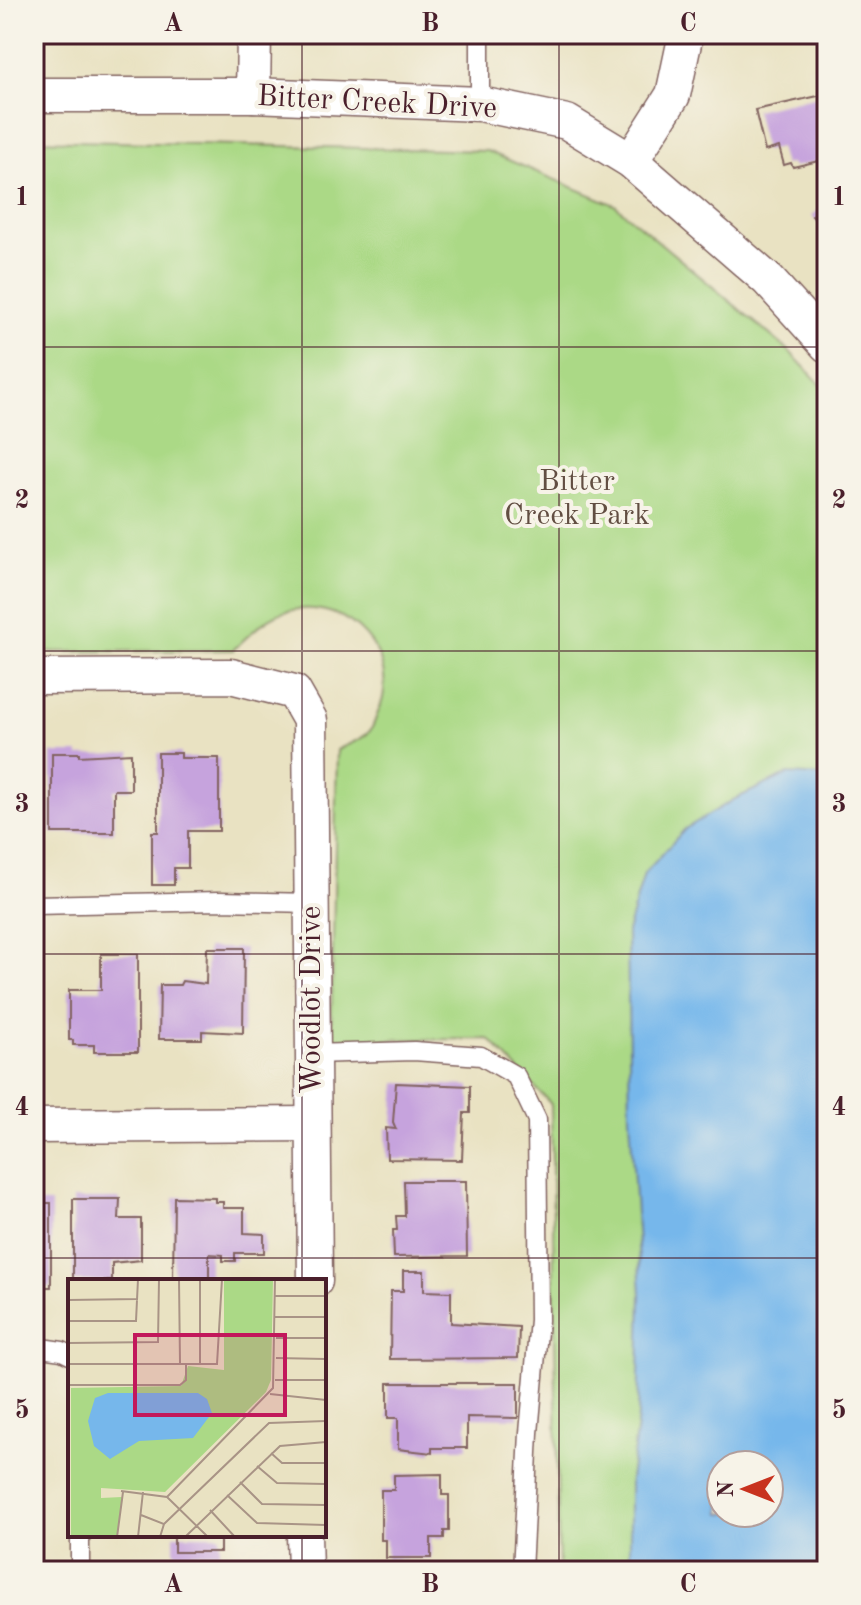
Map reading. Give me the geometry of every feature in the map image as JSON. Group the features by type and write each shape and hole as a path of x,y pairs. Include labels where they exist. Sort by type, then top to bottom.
{"street":[{"path":"253,95 254,34"},
{"path":"631,161 673,95 686,34"},
{"name":"Bitter Creek Drive","path":"34,95 253,95 480,104 567,122 631,161 768,280 827,345"},
{"name":"Woodlot Drive","path":"34,677 231,676 294,692 310,720 315,1279"},
{"path":"34,1126 313,1124"},
{"path":"304,1537 305,1571"}],"lane":[{"path":"480,34 480,104"},
{"path":"34,905 220,901 311,903"},
{"path":"312,1054 414,1051 481,1056 516,1076 537,1120 539,1320 522,1571"},
{"path":"34,1347 68,1354"},
{"path":"80,1537 80,1571"}],"green space":[{"name":"Bitter Creek Park","path":"34,140 487,151 615,205 788,350 827,391 827,1571 559,1571 551,1104 489,1039 331,1040 337,750 370,730 384,693 383,672 377,653 366,636 350,622 332,613 310,609 280,613 258,627 233,650 34,652"}],"water":[{"path":"788,774 827,776 827,1571 630,1571 630,1480 638,1416 641,1294 630,1118 627,932 644,874 685,829 735,799"}],"building":[{"path":"827,94 827,159 793,167 791,163 784,165 779,147 765,151 755,110"},
{"path":"827,202 827,232 812,216"},
{"path":"52,753 79,753 79,756 131,753 131,790 114,790 114,833 52,833"},
{"path":"158,753 181,753 181,758 219,758 219,831 188,831 188,868 174,868 174,885 152,885 152,832 158,832"},
{"path":"207,948 244,948 243,1033 202,1031 202,1039 159,1039 160,985 180,985 182,981 206,984"},
{"path":"101,954 138,954 138,1052 94,1052 94,1045 73,1045 73,1040 69,1040 69,990 101,990"},
{"path":"34,982 40,982 40,1044 34,1044"},
{"path":"396,1083 470,1086 470,1113 464,1113 462,1160 387,1159 386,1128 396,1129 393,1122"},
{"path":"404,1181 466,1181 467,1256 394,1257 396,1216 405,1216"},
{"path":"174,1197 215,1198 215,1202 223,1202 223,1208 244,1208 244,1233 264,1234 264,1253 235,1253 235,1261 223,1261 223,1255 209,1254 209,1279 173,1279"},
{"path":"73,1199 120,1199 119,1219 141,1219 141,1260 112,1263 112,1279 73,1279"},
{"path":"34,1203 51,1203 51,1287 34,1287"},
{"path":"403,1271 424,1271 424,1291 451,1292 451,1323 519,1327 518,1358 390,1359 391,1291 403,1291"},
{"path":"388,1383 518,1383 518,1418 467,1417 467,1448 432,1448 432,1453 398,1449 398,1418 388,1418"},
{"path":"442,1474 442,1495 449,1495 449,1531 444,1531 444,1538 431,1538 431,1558 386,1558 386,1540 381,1540 381,1490 394,1490 394,1475"},
{"path":"174,1537 220,1537 220,1552 174,1552"}]}
